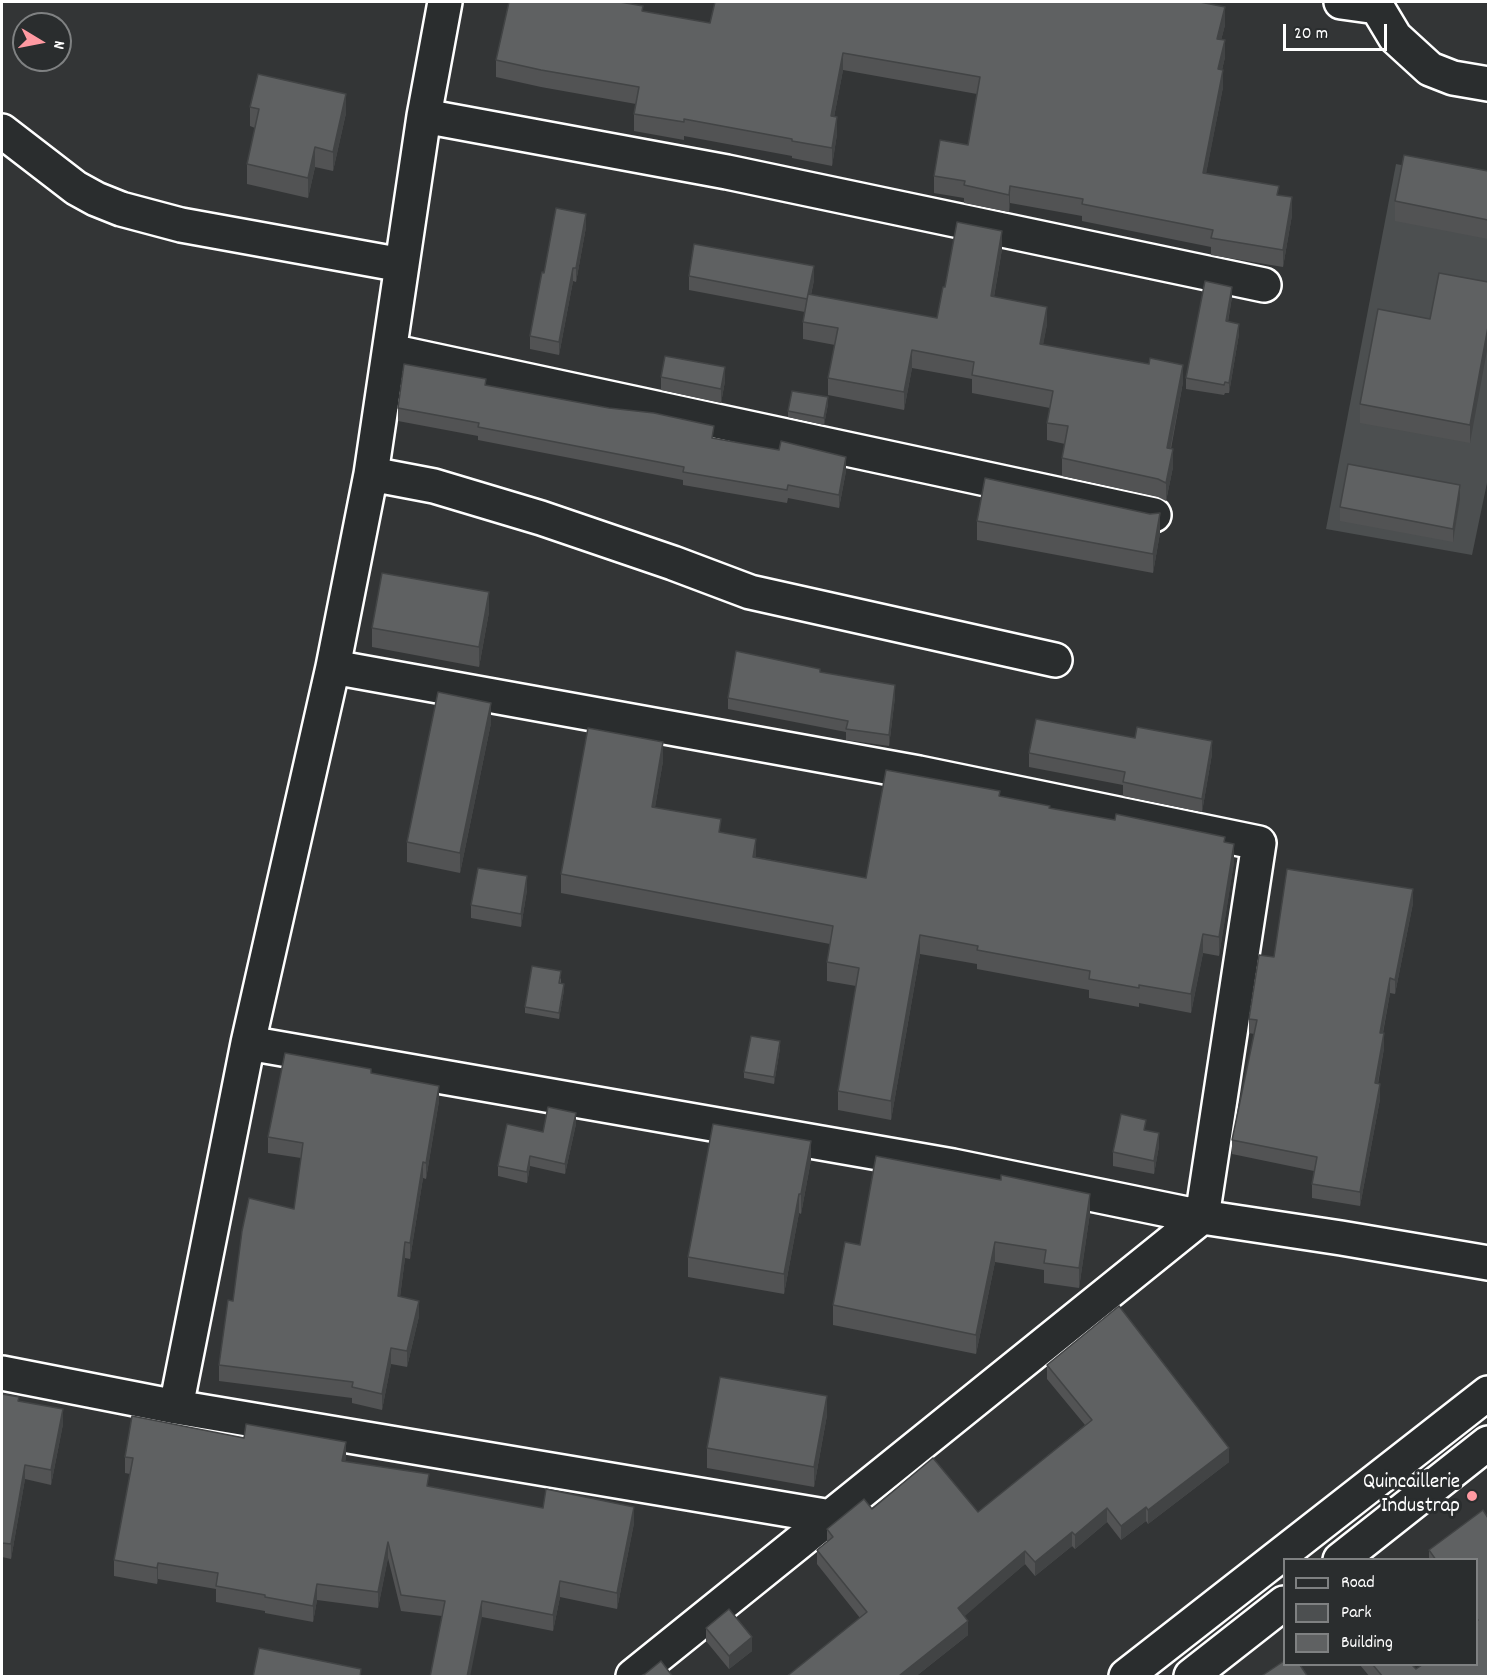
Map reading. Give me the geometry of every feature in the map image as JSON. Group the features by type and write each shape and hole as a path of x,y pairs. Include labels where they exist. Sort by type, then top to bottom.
{"street":[{"path":"176,1407 248,1043 333,667 371,474 424,116 445,2"},
{"path":"1341,2 1377,7 1395,37 1430,69 1453,78 1488,84"},
{"path":"424,116 727,172 1264,285"},
{"path":"2,131 76,188 96,199 121,208 182,225 402,265"},
{"path":"390,351 1154,516"},
{"path":"371,474 434,486 541,518 750,592 1056,660"},
{"path":"333,667 919,773 1259,843 1202,1217 633,1677"},
{"path":"248,1043 953,1166 1202,1217 1488,1263"},
{"path":"2,1373 176,1407 831,1517"},
{"path":"1126,1677 1488,1393"},
{"path":"1343,1558 1488,1443"},
{"path":"1191,1677 1283,1604"}],"green space":[{"path":"1396,164 1488,182 1488,478 1472,555 1326,529"}],"building":[{"path":"509,2 620,2 643,6 642,11 710,23 715,2 1200,2 1225,7 1217,39 1225,40 1218,69 1223,70 1203,173 1279,186 1277,195 1292,197 1283,250 1211,238 1213,230 1082,204 1083,199 1010,186 1009,195 964,185 965,181 934,176 940,140 968,145 980,77 843,53 831,116 837,117 832,148 684,119 684,122 634,114 639,87 496,60"},
{"path":"258,74 346,94 333,152 315,147 308,178 247,164 259,109 250,107"},
{"path":"1404,155 1488,171 1488,220 1395,201"},
{"path":"556,208 586,214 559,342 530,336"},
{"path":"957,222 1002,231 991,296 1047,307 1040,344 1149,364 1150,358 1183,365 1167,448 1173,449 1166,483 1158,479 1062,458 1068,426 1047,423 1053,391 972,375 974,362 912,350 904,392 828,378 838,328 803,322 808,294 937,318"},
{"path":"694,244 814,266 807,299 689,276"},
{"path":"1439,273 1488,282 1488,327 1470,425 1360,404 1378,309 1430,319"},
{"path":"1205,281 1232,287 1226,321 1239,324 1229,383 1225,382 1224,385 1186,378"},
{"path":"665,356 725,367 721,389 661,377"},
{"path":"404,364 486,379 485,385 609,408 654,413 714,426 712,438 779,450 781,441 846,457 839,495 788,485 787,490 683,472 684,467 478,427 479,423 398,408"},
{"path":"792,391 828,397 824,418 788,411"},
{"path":"1348,464 1460,485 1453,529 1340,507"},
{"path":"985,478 1150,514 1160,513 1153,554 977,521"},
{"path":"382,573 489,592 479,647 372,628"},
{"path":"736,651 820,669 820,672 895,685 889,735 846,729 848,721 728,698"},
{"path":"438,692 491,703 460,853 407,842"},
{"path":"1036,719 1135,738 1137,727 1212,741 1202,799 1123,782 1125,772 1029,753"},
{"path":"588,728 663,742 652,807 721,819 719,832 756,839 753,857 866,878 886,770 1000,791 999,796 1050,806 1049,808 1115,820 1116,814 1225,837 1224,842 1234,844 1219,937 1203,934 1191,994 1089,979 1090,971 977,950 978,946 920,935 891,1101 838,1091 859,968 827,962 833,926 561,874"},
{"path":"478,868 527,876 521,914 471,905"},
{"path":"1287,869 1413,889 1395,980 1390,978 1380,1033 1384,1033 1375,1083 1380,1084 1360,1192 1312,1184 1317,1157 1232,1140 1257,1020 1249,1019 1259,955 1274,957"},
{"path":"532,966 561,971 559,983 564,984 559,1013 525,1007"},
{"path":"751,1036 780,1041 774,1077 744,1072"},
{"path":"285,1053 371,1069 371,1073 439,1086 426,1163 423,1162 410,1243 405,1242 398,1296 419,1301 407,1351 391,1348 382,1394 352,1387 353,1382 219,1365 228,1300 233,1301 242,1231 249,1198 294,1209 303,1143 268,1137"},
{"path":"548,1107 576,1113 565,1164 530,1156 527,1172 498,1166 507,1124 543,1132"},
{"path":"1121,1114 1146,1120 1144,1130 1159,1133 1154,1161 1113,1152"},
{"path":"713,1124 811,1141 784,1274 688,1257"},
{"path":"876,1156 1001,1180 1001,1175 1090,1194 1079,1268 1044,1263 1046,1250 995,1242 976,1335 833,1305 845,1242 860,1245"},
{"path":"1119,1306 1229,1448 1148,1510 1146,1507 1121,1526 1107,1508 1075,1535 1072,1532 1035,1562 1025,1551 958,1608 968,1621 900,1675 901,1677 786,1677 867,1612 817,1550 833,1537 827,1529 864,1499 872,1509 933,1458 978,1512 1092,1420 1047,1365"},
{"path":"720,1377 827,1396 814,1467 707,1448"},
{"path":"2,1394 19,1397 18,1401 63,1409 51,1470 25,1465 11,1544 2,1543"},
{"path":"132,1416 244,1438 246,1424 346,1442 342,1461 429,1474 427,1486 543,1508 546,1489 634,1507 617,1593 560,1581 553,1615 482,1601 467,1677 430,1677 445,1601 401,1595 388,1542 378,1592 317,1584 313,1606 216,1586 218,1573 158,1563 157,1568 114,1560 133,1458 125,1457"},
{"path":"1483,1510 1488,1518 1488,1677 1383,1677 1374,1666 1413,1666 1416,1669 1420,1666 1478,1666 1478,1558 1435,1558 1429,1550"},
{"path":"729,1609 752,1637 729,1656 706,1628"},
{"path":"259,1648 361,1669 360,1677 253,1677"},
{"path":"661,1661 673,1677 639,1677 645,1674"},
{"path":"1283,1662 1283,1666 1301,1666 1308,1677 1260,1677"}],"place":[{"name":"Quincaillerie Industrap","path":"1472,1496"}]}
